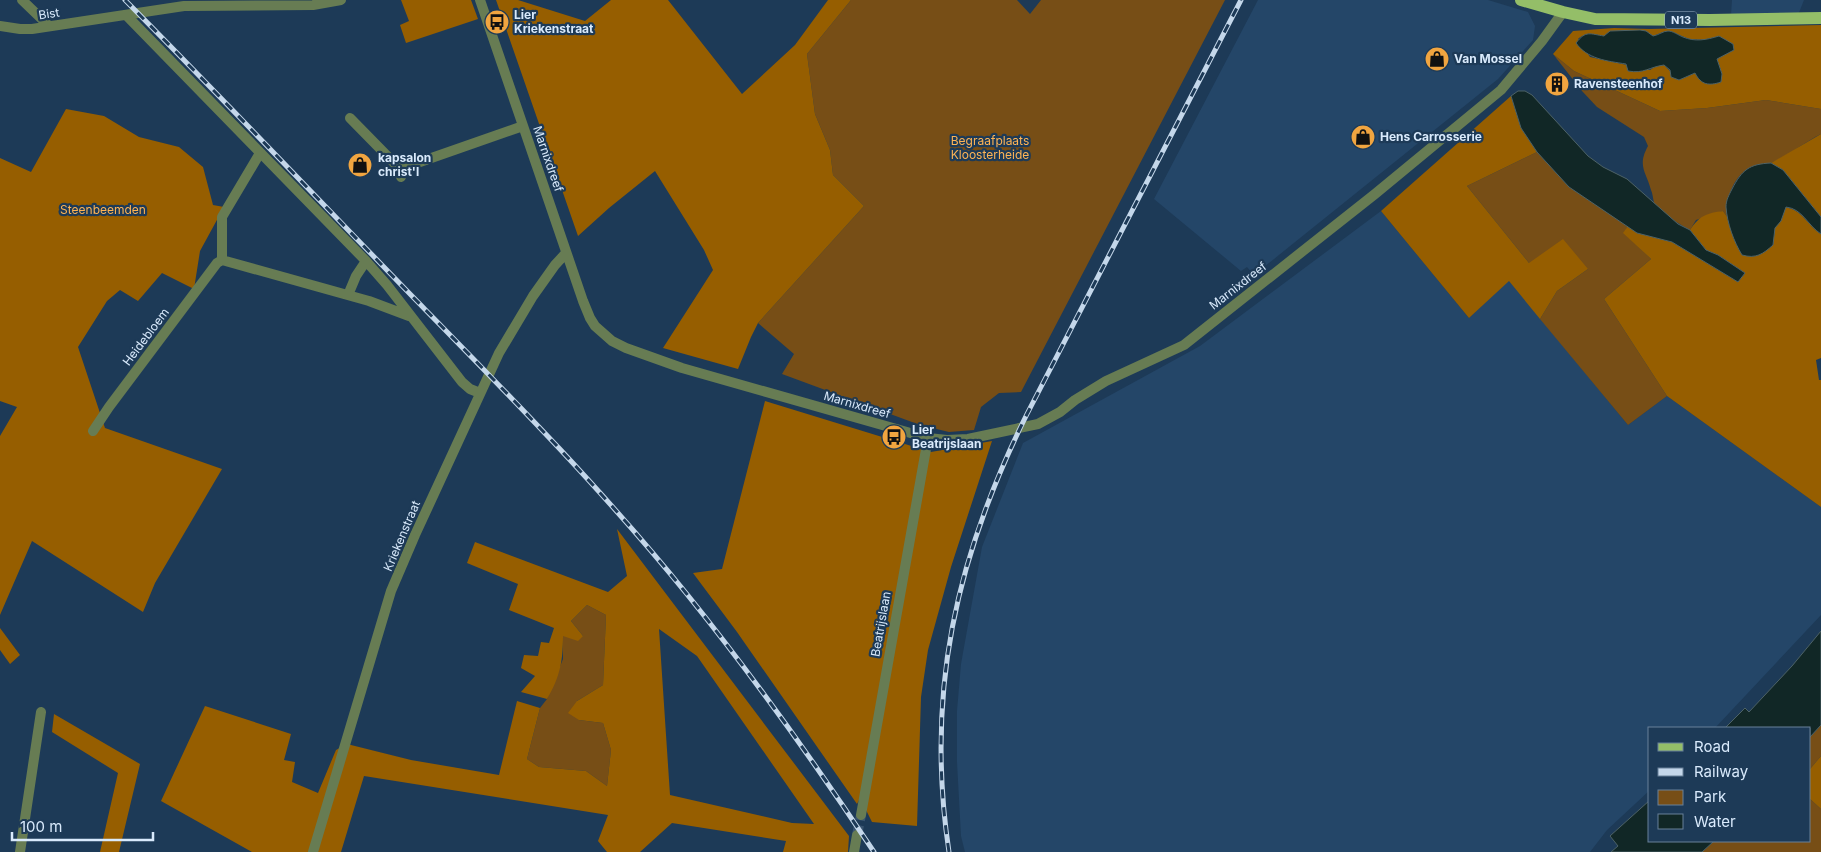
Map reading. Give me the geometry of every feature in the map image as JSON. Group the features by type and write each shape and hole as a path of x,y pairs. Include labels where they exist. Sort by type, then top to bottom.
{"main road":[{"name":"N13","path":"1521,0 1595,19 1710,20 1821,18"}],"street":[{"path":"22,0 48,26"},
{"name":"Bist","path":"0,26 20,30 201,3 313,5 341,0"},
{"name":"Marnixdreef","path":"480,0 566,253 590,318 601,333 612,341 682,368 928,438 948,440 987,436 1038,424 1060,412 1075,400 1106,381 1184,345 1367,200 1501,90 1542,41 1563,12"},
{"path":"126,15 366,262 387,285 462,382 470,389 480,392"},
{"path":"350,118 400,173 523,126"},
{"path":"260,153 222,217 222,260 348,295 410,317"},
{"name":"Kriekenstraat","path":"313,852 392,592 415,535 490,368 515,324 566,253"},
{"name":"Heidebloem","path":"93,431 217,263 222,260"},
{"path":"348,295 356,276 366,262"},
{"name":"Beatrijslaan","path":"861,815 928,438"},
{"path":"20,852 41,712"},
{"path":"854,852 857,836"}],"shaded area":[{"path":"1258,0 1488,0 1528,12 1535,26 1533,40 1498,79 1254,275 1247,267 1241,271 1154,199"},
{"path":"1732,0 1804,0 1798,15 1731,15"},
{"path":"1381,211 1469,318 1509,280 1628,425 1667,396 1821,507 1821,615 1716,727 1648,727 1648,792 1607,830 1590,852 965,852 961,836 957,762 957,711 961,664 982,547 1023,443 1200,346"}],"green space":[{"path":"401,0 471,0 478,19 406,43 400,25 409,21"},
{"path":"496,0 518,0 585,21 611,0 668,0 742,94 795,45 828,0 851,0 807,54 815,114 830,150 833,175 864,206 758,323 738,369 663,348 713,270 704,250 655,171 578,236"},
{"name":"Begraafplaats Kloosterheide","path":"851,0 1017,0 1030,14 1041,0 1225,0 1021,392 999,393 981,407 974,430 949,432 920,425 782,374 794,354 758,323 864,206 833,175 830,150 815,114 807,54"},
{"path":"1821,25 1821,109 1766,100 1707,108 1660,111 1574,71 1553,54 1573,31 1614,28 1649,29","holes":["1610,31 1646,31 1653,36 1670,31 1689,39 1706,40 1719,37 1724,54 1717,59 1722,74 1695,73 1679,80 1664,65 1656,66 1650,70 1590,57 1578,39 1588,34 1604,36"]},
{"path":"1553,54 1574,71 1660,111 1707,108 1766,100 1821,109 1821,134 1769,164 1747,169 1732,187 1728,202 1728,218 1723,211 1696,220 1690,230 1666,215 1655,205 1643,164 1648,146 1644,137 1597,107"},
{"path":"1511,96 1521,128 1537,152 1467,186 1529,263 1563,239 1588,269 1557,291 1540,319 1509,281 1469,318 1381,211"},
{"name":"Steenbeemden","path":"66,109 104,116 139,137 179,147 203,167 213,205 224,207 200,251 194,289 162,273 138,301 120,290 107,301 78,347 105,428 222,469 155,583 143,612 32,541 0,615 0,436 17,407 0,401 0,158 31,172"},
{"path":"1821,134 1821,217 1783,170 1771,163"},
{"path":"1537,152 1569,187 1628,226 1624,233 1651,259 1604,299 1667,396 1628,425 1540,319 1557,291 1588,269 1529,263 1467,186"},
{"path":"1785,207 1801,214 1821,234 1821,358 1816,360 1819,380 1821,380 1821,507 1667,396 1604,299 1651,259 1623,233 1628,226 1637,233 1672,242 1738,282 1745,273 1718,255 1706,250 1690,230 1704,216 1723,211 1728,218 1734,238 1759,233 1778,222"},
{"path":"765,401 931,452 992,441 951,567 928,650 921,697 917,826 872,822 860,798 857,804 737,632 693,573 722,569"},
{"path":"617,529 849,836 848,852 783,852 786,841 672,823 640,852 607,852 598,841 608,815 364,776 341,852 252,852 161,801 205,706 291,734 284,760 295,762 292,782 318,793 336,750 347,744 411,760 499,775 517,701 540,708 527,759 539,767 586,771 607,786 611,750 603,723 579,720 568,713 577,701 603,685 606,615 587,605 571,621 583,636 578,641 563,636 560,669 547,699 521,692 535,676 521,668 524,655 538,656 541,642 549,643 554,628 509,610 518,584 467,563 475,542 608,592 627,576","holes":["659,629 697,656 814,824 792,823 670,795"]},
{"path":"587,605 606,615 603,685 577,701 579,720 603,723 611,750 607,786 586,771 539,767 527,759 540,708 547,699 563,659 563,635 583,636 571,621"},
{"path":"0,628 20,655 10,664 0,650"},
{"path":"54,714 140,764 119,852 100,852 118,773 52,732"},
{"path":"1821,725 1821,756 1811,768 1811,736"},
{"path":"1821,756 1821,809 1811,800 1811,768"},
{"path":"1811,800 1821,809 1821,852 1702,852 1713,842 1811,842"}],"water":[{"path":"1610,31 1646,31 1653,36 1670,31 1687,39 1696,40 1719,36 1733,44 1734,50 1717,59 1722,74 1721,82 1706,84 1695,73 1679,80 1671,77 1670,70 1664,65 1642,71 1628,71 1626,64 1592,56 1576,43 1583,36 1589,34 1604,36"},
{"path":"1518,91 1525,91 1532,95 1588,156 1603,167 1627,179 1678,224 1690,230 1706,250 1718,255 1745,273 1738,282 1672,242 1637,233 1569,187 1537,152 1521,128 1511,96"},
{"path":"1771,163 1783,170 1821,217 1821,234 1801,214 1792,208 1786,207 1781,221 1775,228 1773,245 1759,255 1742,255 1729,226 1726,207 1727,200 1736,182 1747,169"},
{"path":"1821,631 1821,725 1811,736 1811,727 1726,727 1745,708 1749,712 1792,666"},
{"path":"1648,802 1648,842 1713,842 1702,852 1611,852 1618,846 1610,836"}],"tunnel":[{"path":"857,835 861,815"}],"railway":[{"path":"125,0 517,404 621,516 686,593 735,656 806,753 874,852"},
{"path":"949,852 943,793 941,737 944,681 952,627 981,520 1002,467 1027,414 1241,0"}],"place":[{"name":"Lier Kriekenstraat","path":"497,22"},
{"name":"Van Mossel","path":"1437,59"},
{"name":"Ravensteenhof","path":"1557,84"},
{"name":"Hens Carrosserie","path":"1363,137"},
{"name":"kapsalon christ'l","path":"360,165"},
{"name":"Lier Beatrijslaan","path":"894,437"}]}
